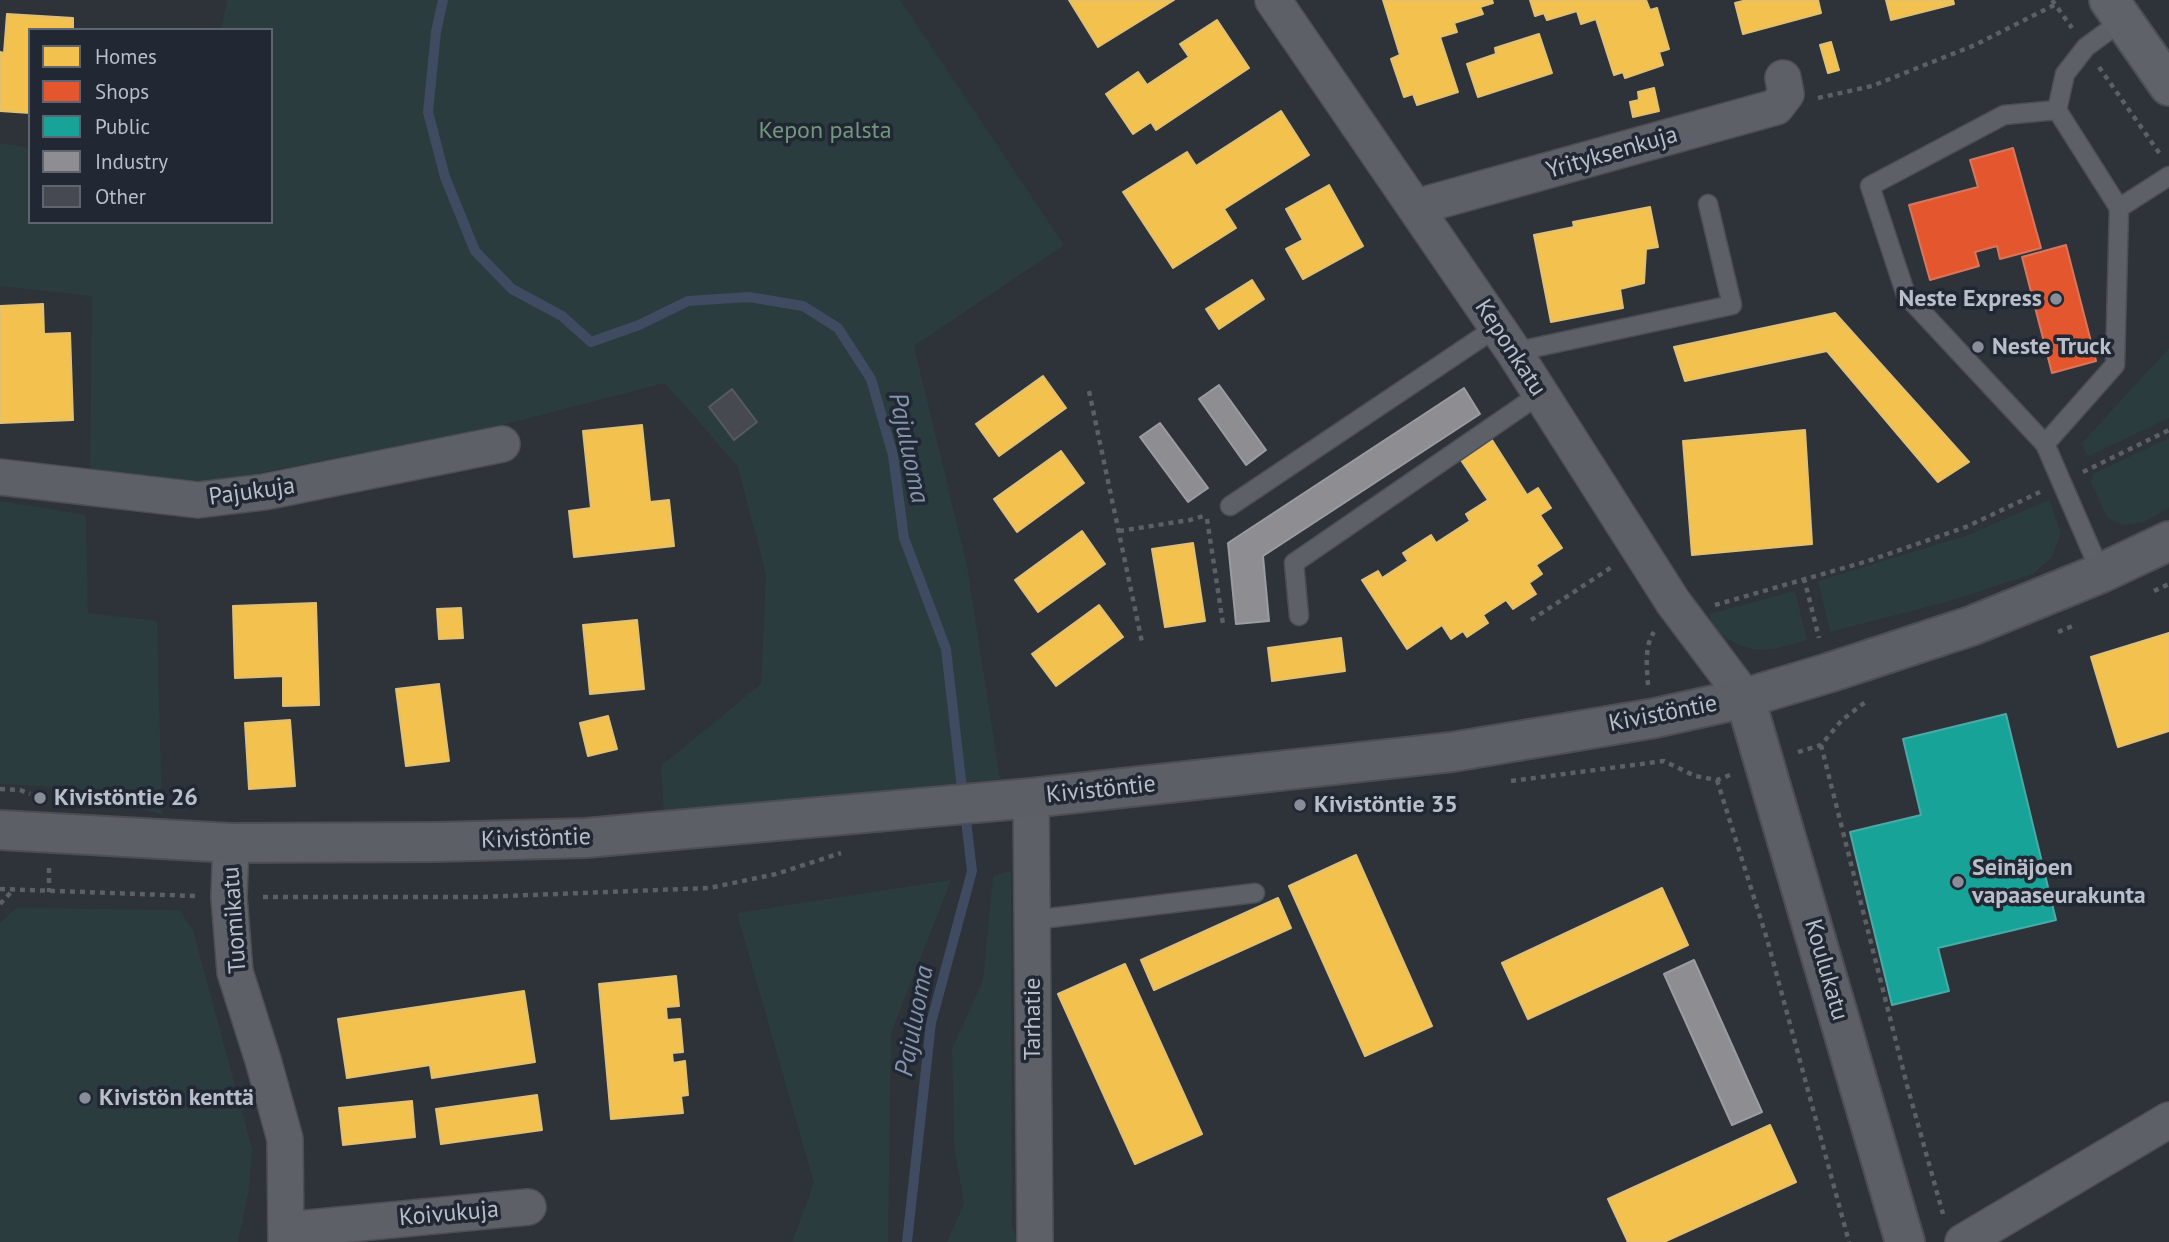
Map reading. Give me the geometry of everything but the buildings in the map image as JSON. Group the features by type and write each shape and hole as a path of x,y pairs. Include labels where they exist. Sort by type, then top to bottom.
{"main road":[{"path":"2116,10 2169,86"},
{"name":"Kivistöntie","path":"0,830 231,843 586,838 1015,799 1452,752 1655,718 1745,698 1970,626 2101,573 2169,541"},
{"name":"Koulukatu","path":"1745,698 1905,1242"}],"street":[{"name":"Keponkatu","path":"1273,0 1506,340 1683,615 1745,698"},
{"name":"Yrityksenkuja","path":"1416,208 1779,92"},
{"name":"Pajukuja","path":"0,477 198,500 264,492 502,444"},
{"name":"Tarhatie","path":"1015,799 1033,920 1035,1241"},
{"name":"Tuomikatu","path":"231,843 229,897 235,972 285,1139 287,1236"},
{"path":"1953,1229 2169,1120"},
{"name":"Koivukuja","path":"287,1236 528,1207"}],"lane":[{"path":"2045,444 2115,365 2119,208 2057,110 2065,74 2116,10"},
{"path":"2057,110 2004,116 1870,186 1906,295 2045,444 2101,573"},
{"path":"2119,208 2169,176"},
{"path":"1230,506 1506,340 1732,305 1708,204"},
{"path":"1299,616 1294,563 1540,394"},
{"path":"1033,920 1255,893"}],"path":[{"path":"1779,92 1872,86 1975,45 2054,2 2161,156"},
{"path":"1089,391 1142,642"},
{"path":"1664,761 1648,686 1647,659 1651,636 1663,621 1868,561 1966,527 2169,430"},
{"path":"1119,531 1190,520 1230,506"},
{"path":"1206,515 1223,624"},
{"path":"1531,620 1639,549"},
{"path":"1821,745 1901,1063 1953,1229"},
{"path":"1717,780 1767,939 1849,1242"},
{"path":"0,789 20,790 40,798"},
{"path":"0,889 229,897 480,897 709,888 776,874 844,852"},
{"path":"49,865 49,892"},
{"path":"0,904 12,890"}],"green space":[{"name":"Kepon palsta","path":"227,0 900,0 1064,245 914,346 967,566 1000,779 664,812 661,766 761,684 766,575 738,467 665,383 494,427 192,486 90,471 92,296 0,286 0,143 28,148 28,224 273,224 273,28 221,28"},
{"path":"2169,348 2169,418 2088,456 2081,444"},
{"path":"2169,438 2169,508 2144,522 2122,525 2107,517 2091,482 2093,474"},
{"path":"2049,500 2061,533 2052,557 2033,574 1946,602 1830,632 1818,581 1968,535"},
{"path":"0,501 86,515 88,613 157,621 162,815 75,788 0,784"},
{"path":"1795,591 1807,640 1779,648 1759,650 1739,644 1714,630 1709,614"},
{"path":"1011,871 1012,1225 1018,1242 947,1242 964,1203 954,1145 952,1049 983,980 993,876"},
{"path":"951,880 891,1033 888,1242 792,1242 814,1183 737,913"},
{"name":"Kivistön kenttä","path":"16,908 179,910 193,930 252,1149 249,1189 238,1242 0,1242 0,923"}],"waterway":[{"name":"Pajuluoma","path":"443,0 436,32 428,112 445,177 475,251 512,289 562,316 591,342 639,325 688,301 749,297 803,306 838,328 871,379 893,455 904,538 946,649 963,797"},
{"name":"Pajuluoma","path":"907,1242 931,1023 972,871 965,812"}],"place":[{"name":"Neste Express","path":"2056,299"},
{"name":"Neste Truck","path":"1978,347"},
{"name":"Kivistöntie 26","path":"40,798"},
{"name":"Kivistöntie 35","path":"1300,805"},
{"name":"Seinäjoen vapaaseurakunta","path":"1958,882"},
{"name":"Kivistön kenttä","path":"85,1098"}]}
